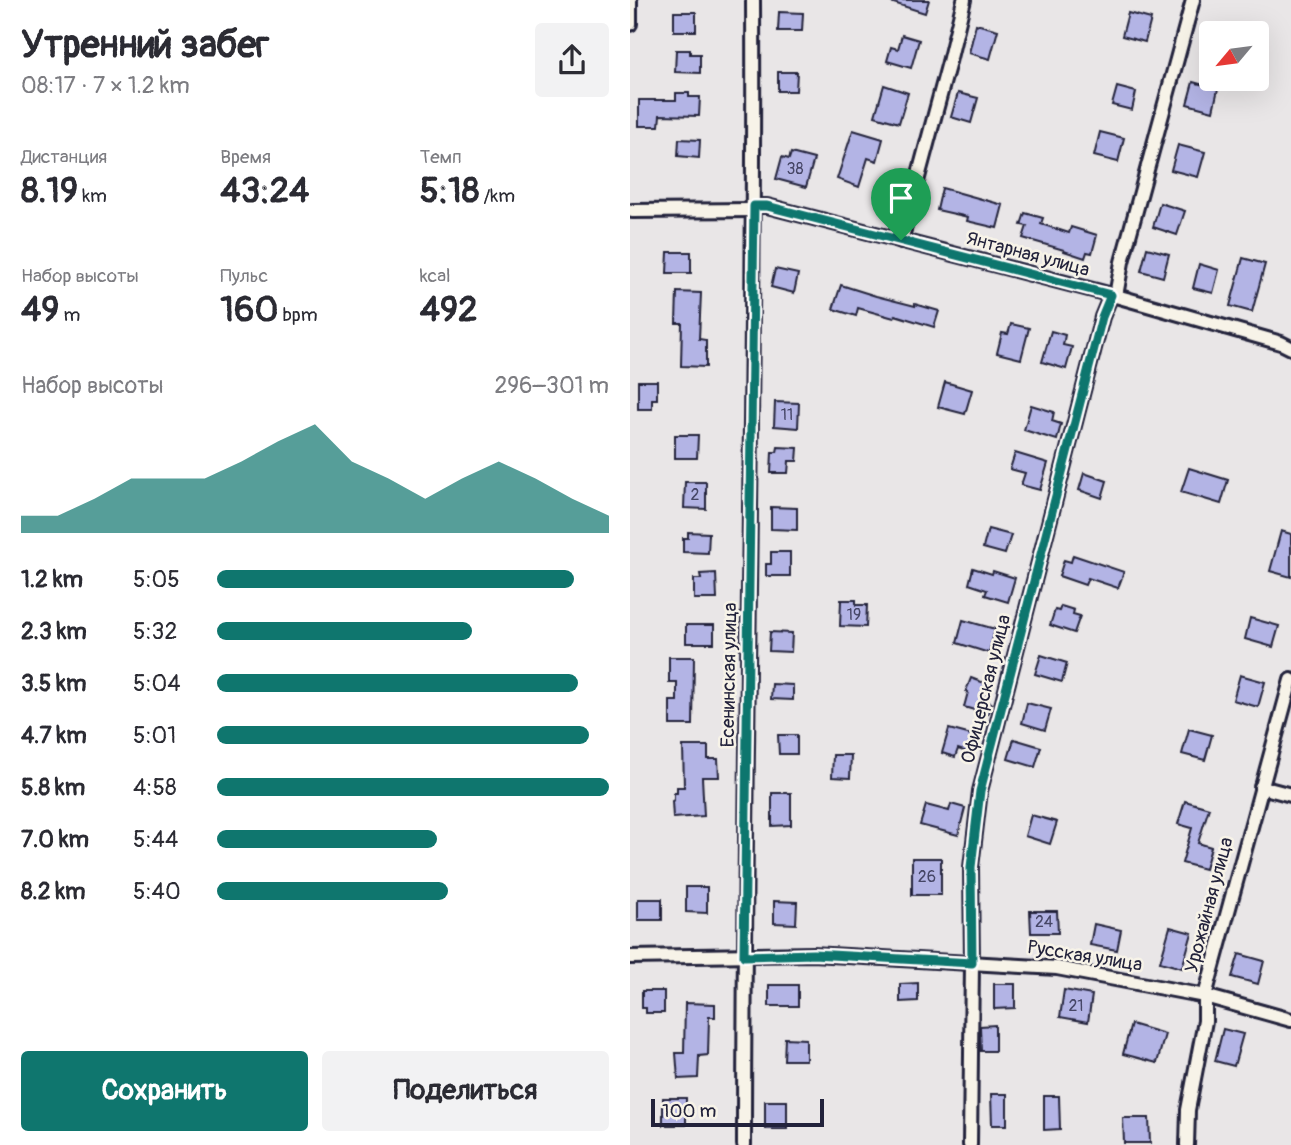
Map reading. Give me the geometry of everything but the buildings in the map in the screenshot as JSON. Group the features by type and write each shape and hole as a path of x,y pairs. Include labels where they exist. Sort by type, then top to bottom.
{"street":[{"path":"630,0 630,24"},
{"name":"Есенинская улица","path":"744,1145 754,208 753,0"},
{"path":"901,240 964,0"},
{"name":"Офицерская улица","path":"970,1145 971,867 980,791 1102,317 1114,296 1193,0"},
{"name":"Янтарная улица","path":"631,211 767,206 1114,296 1291,348"},
{"name":"Урожайная улица","path":"1187,1145 1188,1110 1205,1021 1205,996 1291,680"},
{"path":"1261,787 1291,794"},
{"name":"Русская улица","path":"630,957 813,954 1057,968 1205,996 1291,1020"}],"route":[{"path":"754,206 767,206 901,240 1111,295 1102,317 980,791 971,867 972,963 813,954 744,956 754,206"}]}
